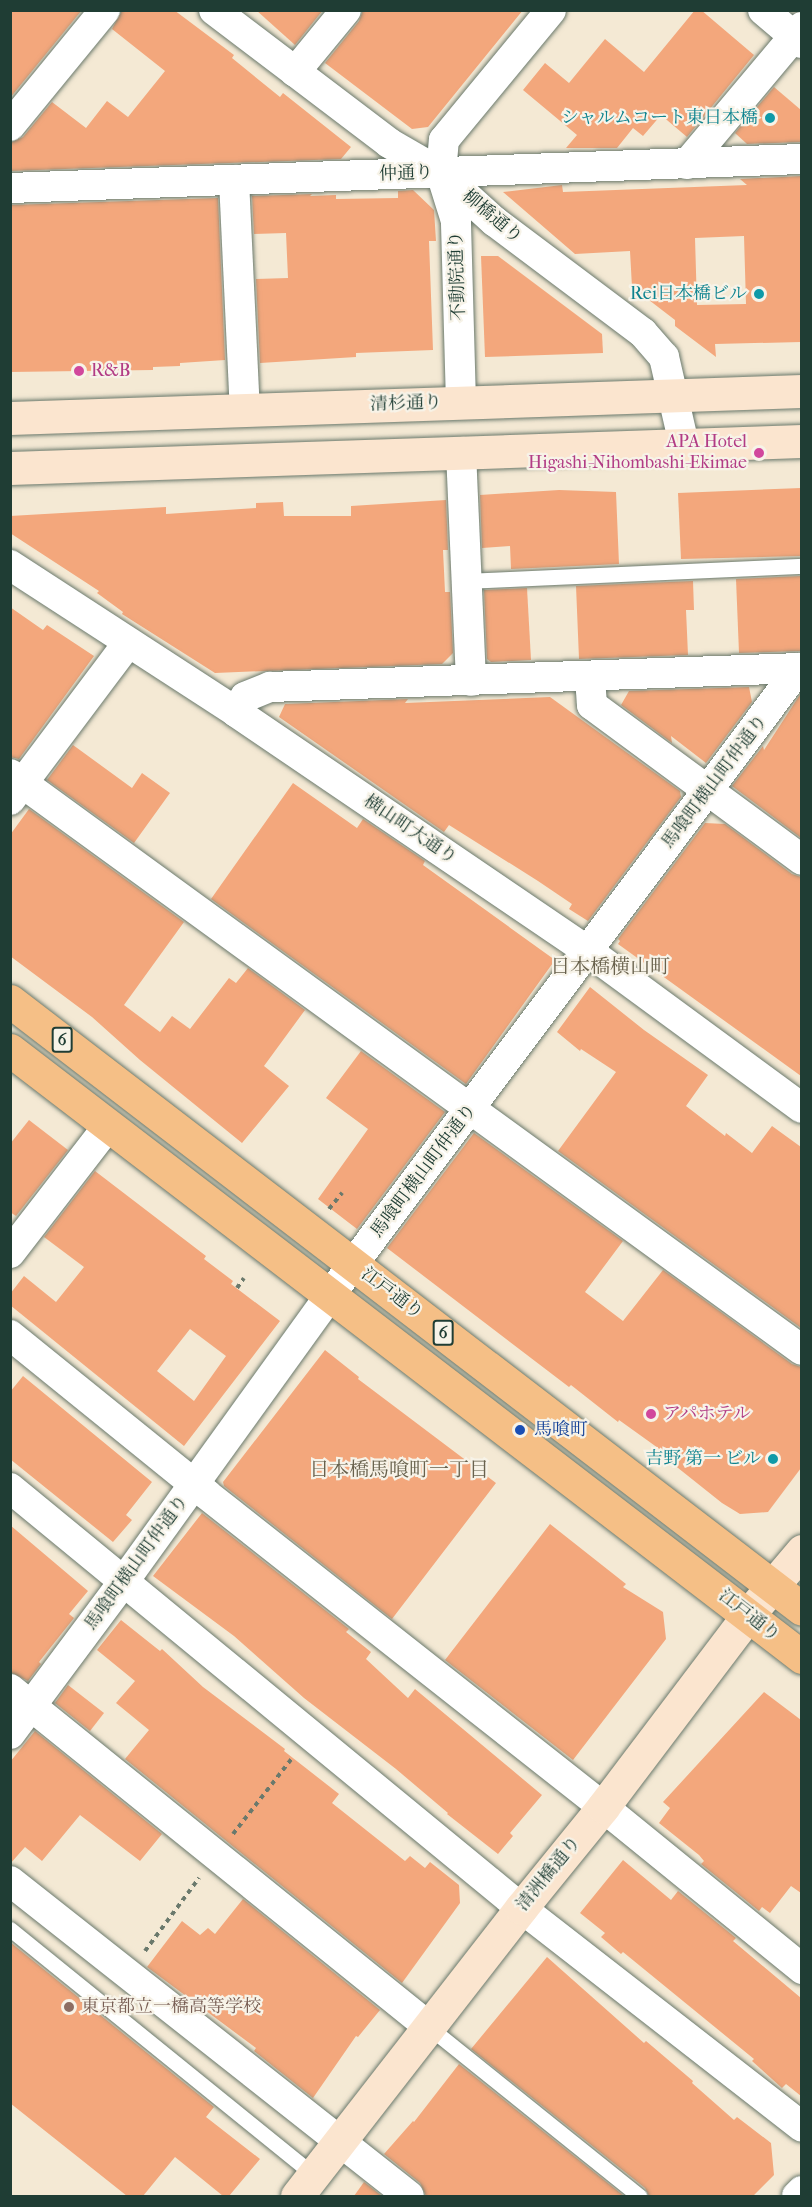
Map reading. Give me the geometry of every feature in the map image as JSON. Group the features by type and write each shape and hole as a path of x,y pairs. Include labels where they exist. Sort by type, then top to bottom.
{"highway":[{"name":"江戸通り","path":"10,1001 801,1609"},
{"name":"江戸通り","path":"10,1050 801,1657"}],"street":[{"path":"10,126 105,10"},
{"name":"柳橋通り","path":"214,10 389,143 441,172 494,221 642,333 664,357 684,444"},
{"path":"296,72 345,10"},
{"name":"不動院通り","path":"461,402 456,221 441,172 444,140 551,10"},
{"path":"687,164 799,35 763,10"},
{"name":"仲通り","path":"10,188 801,159"},
{"path":"234,180 245,410"},
{"name":"清杉通り","path":"10,418 801,391"},
{"path":"10,468 801,441"},
{"path":"461,452 471,681"},
{"name":"横山町大通り","path":"10,565 128,644 236,712 588,951 801,1108"},
{"path":"128,644 15,786 470,1109 801,1350"},
{"path":"236,712 245,697 270,687 800,668"},
{"name":"馬喰町横山町仲通り","path":"10,1734 21,1698 124,1581 330,1295 800,668"},
{"path":"590,677 592,705 801,860"},
{"path":"10,1253 108,1126"},
{"path":"10,1335 194,1485 603,1808 801,1969"},
{"path":"10,1488 521,1908 801,2127"},
{"name":"清洲橋通り","path":"306,2186 521,1908 603,1808 748,1615 801,1551"},
{"path":"21,1698 429,2027"},
{"path":"10,1881 409,2196"},
{"path":"797,2196 801,2191"}],"lane":[{"path":"467,581 801,566"},
{"path":"10,1929 306,2186"},
{"path":"429,2027 639,2196"}],"path":[{"path":"325,1214 342,1193"},
{"path":"237,1288 244,1278"},
{"path":"128,1974 310,1734"}],"building":[{"path":"10,10 82,10 10,98"},
{"path":"122,10 174,10 234,55 232,58 280,97 283,93 351,147 341,159 10,171 10,143 23,137 52,102 86,128 107,101 128,117 165,71 112,29"},
{"path":"256,10 323,10 295,45"},
{"path":"363,10 523,10 428,127 412,129 325,63 359,21"},
{"path":"695,10 701,10 754,55 687,137 661,115 643,136 633,128 617,148 566,148 577,135 523,90 545,63 569,83 605,39 644,72"},
{"name":"シャルムコート東日本橋","path":"774,87 801,110 801,142 747,144 735,133"},
{"path":"801,176 801,342 715,344 716,357 675,326 675,320 632,287 630,251 575,254 503,192 562,185 563,192 747,185 740,179","holes":["744,236 746,304 697,305 695,238"]},
{"path":"413,190 434,210 436,241 429,241 433,350 356,353 356,357 260,363 256,279 288,278 286,233 254,234 252,196 312,194 310,196 336,195 336,199 398,198 398,191"},
{"path":"218,198 225,360 180,363 180,366 153,367 153,370 10,372 10,205"},
{"path":"481,256 498,256 602,334 603,353 485,357"},
{"path":"801,488 801,556 681,559 678,493"},
{"path":"559,490 616,492 619,564 511,569 510,546 482,548 480,495"},
{"path":"446,500 448,550 443,550 445,592 450,592 453,653 442,664 215,673 122,614 123,612 97,593 99,591 10,533 10,516 166,507 166,514 256,508 256,503 283,502 284,516 351,516 351,506"},
{"path":"801,576 801,651 739,653 736,579"},
{"path":"693,581 694,610 686,610 688,655 579,659 576,586"},
{"path":"527,588 531,660 491,662 487,659 484,590"},
{"path":"10,607 43,630 47,625 94,656 19,759 10,757"},
{"path":"749,687 752,702 706,763 671,736 672,743 621,705 629,691"},
{"path":"801,693 801,838 732,786 763,746 764,750"},
{"path":"550,697 680,791 681,797 588,921 569,909 572,904 538,881 449,825 444,832 279,717 285,704 408,699 405,703"},
{"path":"73,745 132,788 142,773 170,793 134,843 47,780"},
{"path":"293,783 357,828 363,819 425,861 423,865 555,960 466,1084 211,899"},
{"path":"29,809 184,922 124,1005 160,1032 172,1016 190,1029 229,978 236,983 248,968 305,1010 264,1066 289,1086 242,1143 140,1060 92,1017 10,956 10,835"},
{"path":"705,823 725,824 792,874 801,877 801,1076 618,944 620,941 618,939"},
{"path":"590,987 644,1030 708,1075 686,1106 725,1136 726,1133 752,1153 772,1126 801,1147 801,1328 558,1151 616,1072 581,1049 580,1051 557,1032"},
{"path":"361,1051 445,1112 357,1229 318,1199 368,1129 326,1098"},
{"path":"29,1120 68,1150 16,1216 10,1212 10,1144"},
{"path":"474,1133 623,1241 585,1292 623,1321 663,1270 792,1364 801,1367 801,1468 768,1512 740,1514 722,1503 663,1456 665,1453 619,1420 618,1422 571,1385 569,1387 387,1248"},
{"path":"95,1171 206,1256 204,1259 233,1281 231,1284 280,1321 184,1446 10,1305 10,1294 24,1276 56,1302 84,1267 44,1237","holes":["190,1329 226,1356 194,1401 157,1371"]},
{"path":"325,1350 359,1377 358,1379 496,1483 392,1619 224,1486 223,1482"},
{"path":"23,1376 152,1482 126,1515 132,1520 113,1542 10,1459 10,1392"},
{"path":"202,1513 349,1629 346,1632 371,1652 366,1659 408,1698 415,1689 542,1795 510,1833 513,1836 498,1854 447,1814 396,1769 304,1698 234,1636 153,1576"},
{"path":"550,1524 626,1584 623,1587 663,1612 666,1639 573,1760 445,1660"},
{"path":"10,1525 88,1591 69,1614 74,1618 39,1662 41,1664 28,1681 10,1672"},
{"path":"121,1620 160,1651 162,1649 203,1687 285,1749 284,1751 339,1794 332,1803 405,1861 410,1856 425,1868 430,1862 459,1885 460,1903 402,1983 125,1759 149,1730 116,1703 135,1681 97,1650"},
{"path":"68,1685 104,1713 90,1731 55,1703"},
{"path":"764,1692 801,1720 801,1893 791,1886 770,1913 762,1907 759,1911 701,1864 704,1861 699,1855 659,1823 670,1808 663,1802"},
{"path":"35,1731 162,1834 140,1861 80,1815 42,1861 25,1847 10,1864 10,1762"},
{"path":"623,1860 671,1900 678,1891 736,1938 733,1941 801,1998 801,2096 786,2084 782,2088 752,2061 754,2059 623,1952 621,1954 601,1937 605,1933 580,1913"},
{"path":"243,1899 380,2010 358,2037 356,2036 313,2098 254,2051 256,2048 147,1967 182,1921 200,1935 208,1928 215,1934"},
{"name":"東京都立一橋高等学校","path":"10,1942 214,2107 206,2117 260,2159 229,2196 223,2196 175,2157 143,2196 127,2196 10,2103"},
{"path":"547,1957 644,2043 646,2041 693,2081 692,2083 734,2120 737,2117 771,2143 774,2175 753,2196 649,2196 645,2188 471,2049"},
{"path":"459,2064 624,2196 426,2196 420,2183 384,2154 414,2122"},
{"path":"364,2182 382,2196 354,2196"}],"place":[{"name":"シャルムコート東日本橋","path":"770,118"},
{"name":"Rei日本橋ビル","path":"759,294"},
{"name":"R&B","path":"79,371"},
{"name":"APA Hotel Higashi-Nihombashi-Ekimae","path":"759,453"},
{"name":"アパホテル","path":"651,1414"},
{"name":"馬喰町","path":"520,1430"},
{"name":"吉野 第一 ビル","path":"773,1459"},
{"name":"東京都立一橋高等学校","path":"69,2007"}],"district":[{"name":"日本橋横山町","path":"610,966"},
{"name":"日本橋馬喰町一丁目","path":"399,1469"}]}
